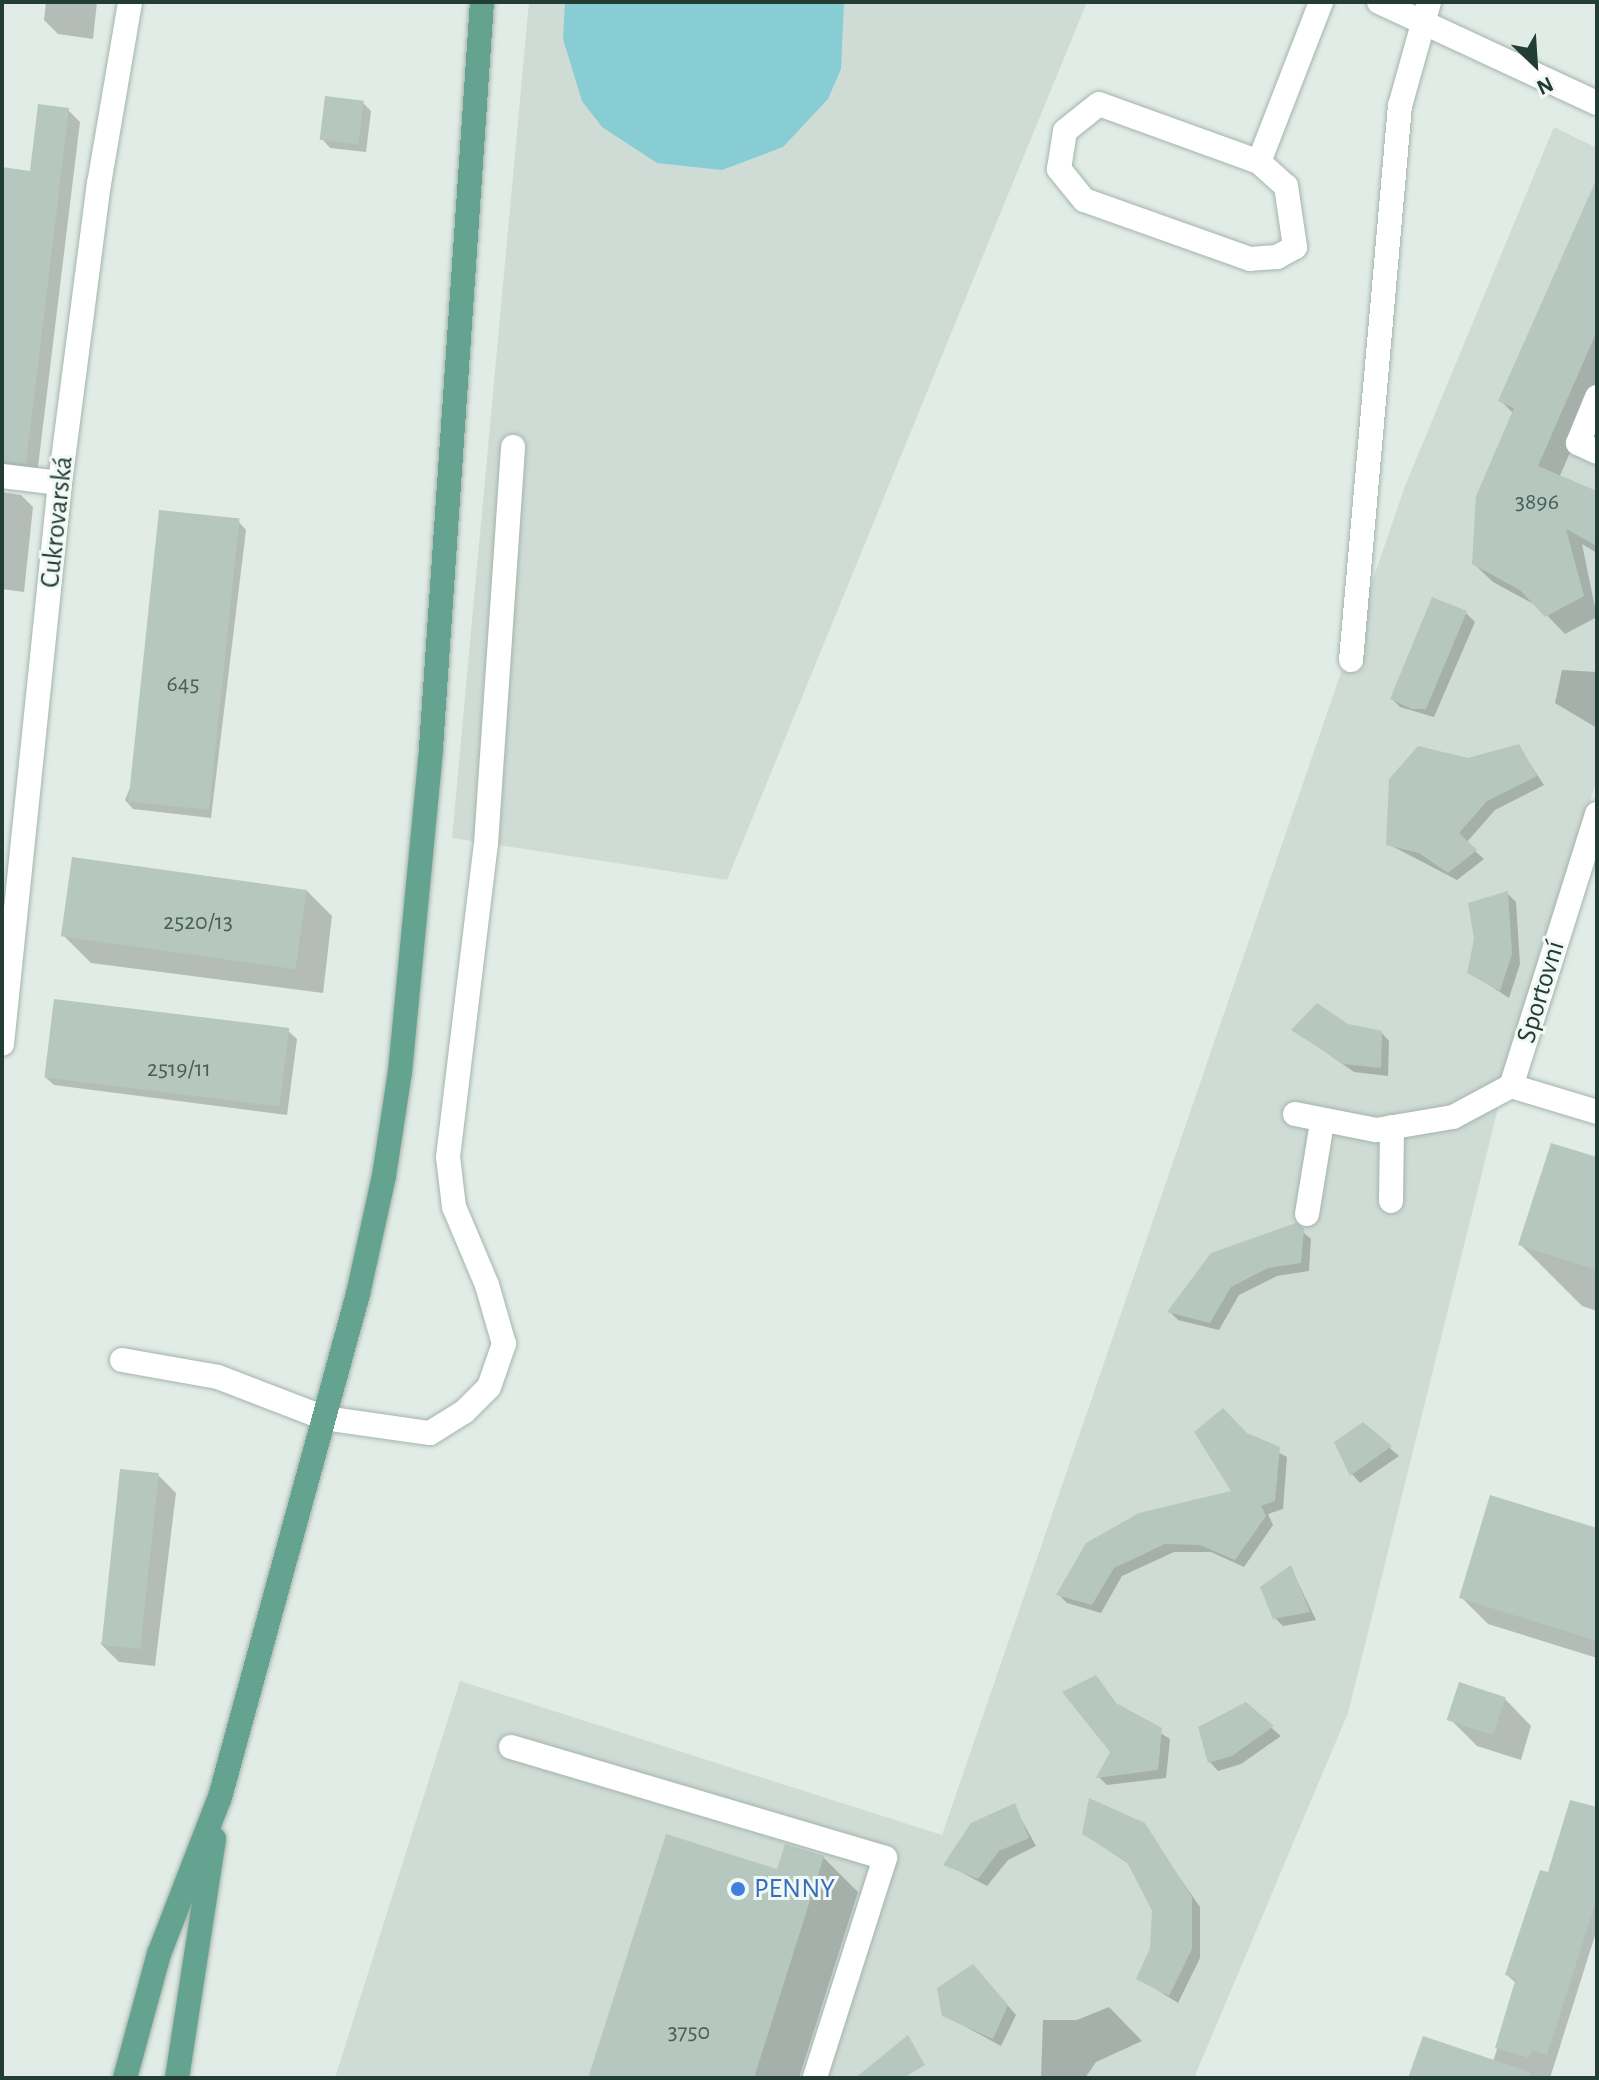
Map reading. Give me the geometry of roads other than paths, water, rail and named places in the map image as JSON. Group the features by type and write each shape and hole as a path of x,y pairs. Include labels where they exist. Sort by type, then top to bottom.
{"main road":[{"path":"125,2078 159,1954 220,1797 324,1418 367,1250 400,1072 431,748 482,2"},
{"path":"177,2078 220,1797"}],"street":[{"name":"Cukrovarská","path":"2,1044 60,483 99,184 130,2"},
{"path":"1259,162 1321,2"},
{"path":"1379,2 1425,11 1597,103"},
{"path":"1351,660 1400,106 1425,11"},
{"path":"1099,104 1259,162 1286,186 1295,247 1277,257 1250,259 1084,200 1059,169 1065,131 1099,104"},
{"path":"1597,397 1578,443 1597,452"},
{"path":"122,1360 218,1377 324,1418 430,1433 464,1412 489,1387 504,1344 487,1285 454,1207 448,1157 486,844 513,447"},
{"path":"2,476 60,483"},
{"name":"Sportovní","path":"1511,1086 1597,814"},
{"path":"1295,1114 1322,1122 1376,1130 1453,1117 1511,1086 1597,1112"},
{"path":"1307,1214 1322,1122"},
{"path":"1391,1201 1392,1127"},
{"path":"511,1747 885,1858 815,2078"}],"water":[{"path":"565,2 844,2 841,69 828,99 783,147 722,170 657,163 602,127 582,101 563,39"}],"place":[{"name":"PENNY","path":"738,1889"}]}
